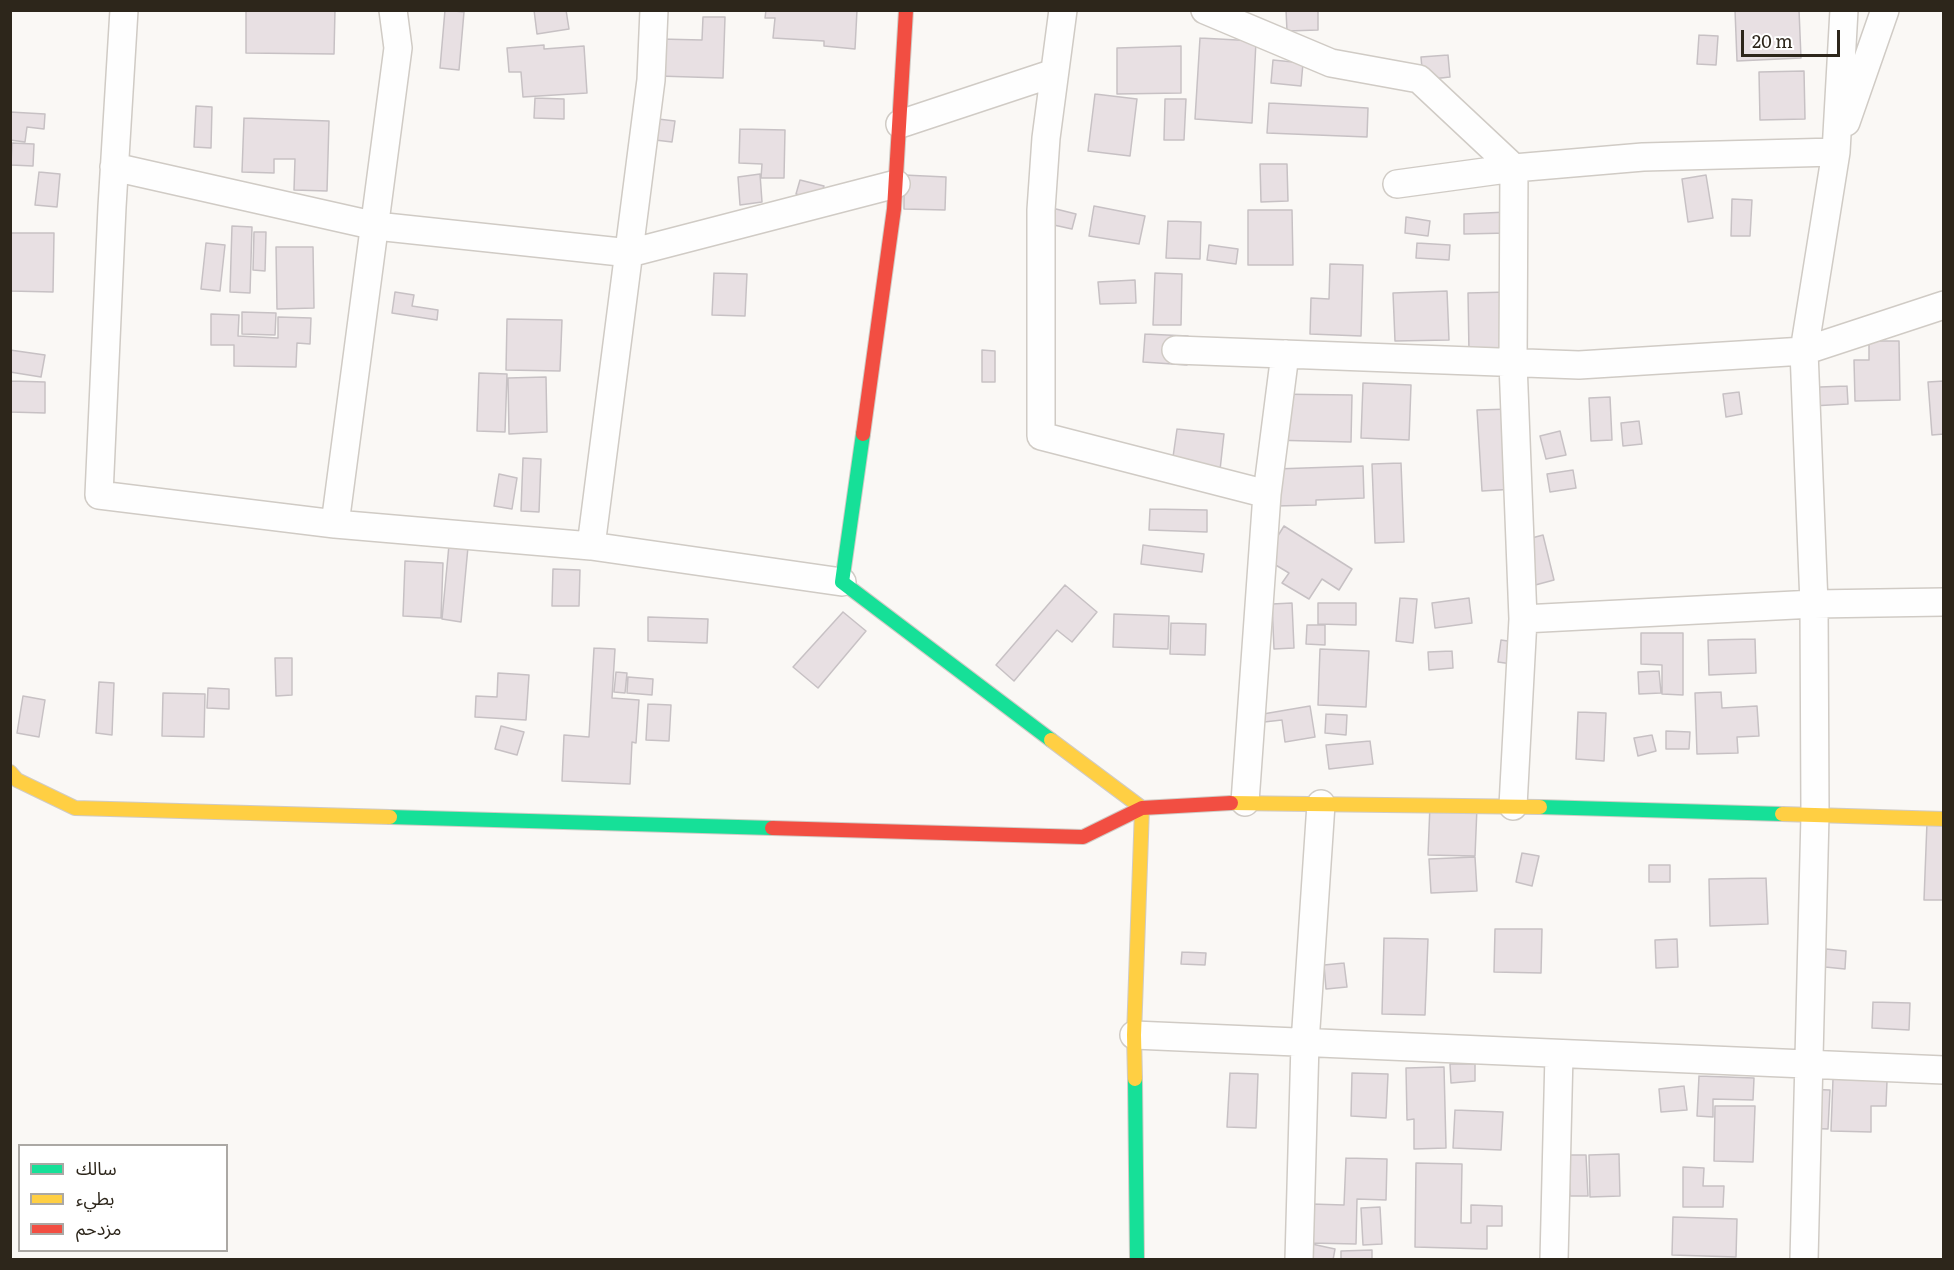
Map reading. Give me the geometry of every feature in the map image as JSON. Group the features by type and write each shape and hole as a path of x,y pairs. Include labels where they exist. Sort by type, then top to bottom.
{"street":[{"path":"124,10 114,167 99,495 335,525 591,546 842,582 1142,808"},
{"path":"335,525 398,48 393,10"},
{"path":"591,546 651,80 654,10"},
{"path":"842,582 894,208 906,10"},
{"path":"1063,10 1046,138 1041,210 1041,436 1268,494"},
{"path":"1804,1260 1815,815 1814,604 1804,351 1836,152 1844,10"},
{"path":"1836,152 1886,10"},
{"path":"1211,12 1331,63 1419,79 1514,168 1514,363 1523,619 1513,806"},
{"path":"900,124 1054,73"},
{"path":"1397,184 1514,168 1643,157 1836,152"},
{"path":"114,167 376,226 630,253 896,184"},
{"path":"1176,350 1579,365 1804,351 1944,305"},
{"path":"1245,802 1268,494 1286,354"},
{"path":"1523,619 1814,604 1944,602"},
{"path":"10,772 17,780 75,808 1083,837 1142,808 1245,802 1513,806 1944,819"},
{"path":"1299,1260 1305,1043 1321,804"},
{"path":"1137,1260 1134,1035 1142,808"},
{"path":"1134,1035 1944,1070"},
{"path":"1554,1260 1559,1054"}],"building":[{"path":"246,10 335,10 334,54 246,53"},
{"path":"445,10 464,12 459,70 440,68"},
{"path":"534,10 566,10 569,29 537,34"},
{"path":"766,10 857,10 855,49 824,46 824,41 773,38 775,18 765,18"},
{"path":"1286,10 1318,10 1318,30 1287,31"},
{"path":"1735,10 1799,10 1801,58 1737,61"},
{"path":"703,17 725,17 723,78 658,76 660,39 702,40"},
{"path":"1699,35 1718,36 1716,65 1697,64"},
{"path":"1200,38 1256,41 1252,123 1195,119"},
{"path":"544,45 544,49 584,46 587,93 523,97 521,72 509,72 507,48"},
{"path":"1181,46 1181,93 1117,94 1117,48"},
{"path":"1448,55 1450,77 1423,80 1421,57"},
{"path":"1273,60 1303,63 1301,86 1271,83"},
{"path":"1804,71 1805,119 1760,120 1759,72"},
{"path":"1095,94 1137,99 1130,156 1088,151"},
{"path":"535,98 564,99 564,119 534,118"},
{"path":"1165,99 1186,99 1184,140 1164,140"},
{"path":"1269,103 1368,108 1367,137 1267,133"},
{"path":"196,106 212,107 211,148 194,147"},
{"path":"10,112 45,114 44,129 27,127 25,142 10,140"},
{"path":"244,118 329,121 327,191 294,190 295,159 274,159 274,173 242,172"},
{"path":"658,119 675,121 672,142 655,140"},
{"path":"740,129 785,130 784,178 761,178 762,164 739,163"},
{"path":"12,143 34,144 33,166 11,165"},
{"path":"1260,164 1287,164 1288,201 1261,202"},
{"path":"39,172 60,174 57,207 35,205"},
{"path":"760,174 762,202 740,205 738,177"},
{"path":"904,175 946,177 945,210 904,209"},
{"path":"1706,175 1713,218 1688,222 1682,179"},
{"path":"800,180 824,186 819,201 796,194"},
{"path":"1732,199 1752,200 1750,236 1731,236"},
{"path":"1044,206 1076,214 1072,229 1040,222"},
{"path":"1094,206 1145,216 1139,244 1089,236"},
{"path":"1248,210 1292,210 1293,265 1248,265"},
{"path":"1507,212 1508,233 1464,234 1464,214"},
{"path":"1406,217 1430,221 1428,236 1405,233"},
{"path":"1168,221 1201,222 1200,259 1166,258"},
{"path":"232,226 252,227 250,293 230,292"},
{"path":"254,232 266,232 265,271 253,270"},
{"path":"10,233 54,233 53,292 10,291"},
{"path":"206,243 225,245 220,291 201,289"},
{"path":"1417,243 1450,245 1449,260 1416,258"},
{"path":"1209,245 1238,249 1236,264 1207,260"},
{"path":"276,247 313,247 314,308 277,309"},
{"path":"1330,264 1363,265 1361,336 1310,334 1311,298 1329,299"},
{"path":"714,273 747,274 745,316 712,315"},
{"path":"1155,273 1182,274 1181,325 1153,325"},
{"path":"1135,280 1136,303 1100,304 1098,282"},
{"path":"1447,291 1449,340 1395,341 1393,293"},
{"path":"395,292 414,295 412,306 438,310 437,320 392,313"},
{"path":"1510,292 1511,352 1469,353 1468,293"},
{"path":"242,312 276,313 275,335 242,334"},
{"path":"211,314 239,315 238,336 278,338 278,317 311,318 310,344 297,343 296,367 234,366 234,345 211,345"},
{"path":"507,319 562,320 560,371 506,370"},
{"path":"1145,334 1188,336 1187,365 1143,362"},
{"path":"1869,341 1899,341 1900,400 1855,401 1854,360 1869,360"},
{"path":"10,350 45,355 41,377 10,372"},
{"path":"982,350 995,351 995,382 982,382"},
{"path":"479,373 507,374 505,432 477,431"},
{"path":"546,377 547,432 509,434 508,378"},
{"path":"11,381 45,382 45,413 10,412"},
{"path":"1944,381 1944,434 1932,435 1928,382"},
{"path":"1363,383 1411,385 1409,440 1361,438"},
{"path":"1847,386 1848,404 1794,407 1793,388"},
{"path":"1739,392 1742,414 1726,417 1723,394"},
{"path":"1270,394 1352,395 1351,442 1269,440"},
{"path":"1610,397 1612,440 1591,441 1589,398"},
{"path":"1511,409 1515,489 1482,491 1477,410"},
{"path":"1639,421 1642,444 1623,446 1621,423"},
{"path":"1177,429 1224,434 1220,470 1172,464"},
{"path":"1560,431 1566,455 1546,459 1540,436"},
{"path":"523,458 541,459 539,512 521,511"},
{"path":"1401,463 1404,542 1375,543 1372,464"},
{"path":"1363,466 1364,498 1316,500 1316,505 1276,506 1275,469"},
{"path":"1573,470 1576,488 1550,492 1547,474"},
{"path":"499,474 517,478 512,509 494,506"},
{"path":"1150,509 1207,510 1207,532 1149,530"},
{"path":"1284,526 1352,569 1339,590 1322,579 1309,599 1282,583 1289,573 1264,558"},
{"path":"1543,535 1554,580 1524,588 1513,543"},
{"path":"449,545 468,547 461,622 442,619"},
{"path":"1143,545 1204,554 1202,572 1141,564"},
{"path":"405,561 443,563 441,618 403,616"},
{"path":"553,569 580,570 579,606 552,606"},
{"path":"1065,585 1097,612 1072,642 1057,630 1014,681 996,665"},
{"path":"1400,598 1417,599 1413,643 1396,641"},
{"path":"1469,598 1472,623 1435,628 1432,603"},
{"path":"1292,603 1294,648 1274,649 1272,604"},
{"path":"1318,603 1356,603 1356,625 1318,624"},
{"path":"843,612 866,631 818,688 793,667"},
{"path":"1114,614 1169,616 1168,649 1113,647"},
{"path":"648,617 708,619 707,643 648,641"},
{"path":"1171,623 1206,624 1205,655 1170,654"},
{"path":"1307,625 1325,625 1325,645 1306,644"},
{"path":"1641,633 1683,633 1683,695 1662,694 1662,665 1641,664"},
{"path":"1755,639 1756,673 1709,675 1708,640"},
{"path":"1501,640 1535,645 1532,667 1498,662"},
{"path":"594,648 615,649 612,698 639,700 636,743 632,742 630,784 562,781 564,735 589,737"},
{"path":"1320,649 1369,651 1366,707 1318,705"},
{"path":"1452,651 1453,668 1429,670 1428,652"},
{"path":"275,658 292,658 292,695 276,696"},
{"path":"1659,671 1661,693 1639,694 1638,672"},
{"path":"616,672 627,673 625,693 614,692"},
{"path":"498,673 529,675 526,720 475,717 476,696 497,697"},
{"path":"628,677 653,679 652,695 627,693"},
{"path":"99,682 114,683 112,735 96,733"},
{"path":"208,688 229,689 229,709 207,708"},
{"path":"1721,692 1722,708 1757,706 1759,736 1737,737 1738,753 1697,754 1695,693"},
{"path":"163,693 205,694 204,737 162,736"},
{"path":"23,696 45,700 39,737 17,733"},
{"path":"648,704 671,705 669,741 646,740"},
{"path":"1310,706 1315,737 1285,742 1282,720 1264,722 1263,714"},
{"path":"1578,712 1606,713 1604,761 1576,759"},
{"path":"1326,714 1347,715 1346,735 1325,733"},
{"path":"501,726 524,732 517,755 495,749"},
{"path":"1666,731 1690,732 1689,749 1666,749"},
{"path":"1652,735 1656,751 1638,756 1634,738"},
{"path":"1370,741 1373,764 1329,769 1326,745"},
{"path":"1430,805 1477,807 1475,856 1428,855"},
{"path":"1927,822 1944,822 1944,900 1924,900"},
{"path":"1522,853 1539,856 1532,886 1516,882"},
{"path":"1475,857 1477,891 1431,893 1429,859"},
{"path":"1649,865 1670,865 1670,882 1649,882"},
{"path":"1766,878 1768,924 1710,926 1709,879"},
{"path":"1495,929 1542,929 1541,973 1494,972"},
{"path":"1384,938 1428,939 1425,1015 1382,1014"},
{"path":"1677,939 1678,967 1656,968 1655,940"},
{"path":"1826,949 1846,951 1845,969 1825,967"},
{"path":"1182,952 1206,953 1205,965 1181,964"},
{"path":"1344,963 1347,987 1326,989 1324,965"},
{"path":"1873,1002 1910,1003 1909,1030 1872,1028"},
{"path":"1450,1064 1475,1064 1475,1081 1451,1083"},
{"path":"1444,1067 1446,1148 1414,1149 1414,1119 1407,1120 1406,1068"},
{"path":"1230,1073 1258,1074 1256,1128 1227,1127"},
{"path":"1352,1073 1388,1074 1386,1118 1351,1116"},
{"path":"1699,1076 1754,1078 1753,1100 1713,1099 1713,1117 1697,1116"},
{"path":"1833,1079 1887,1081 1886,1106 1871,1106 1871,1132 1831,1131"},
{"path":"1684,1086 1687,1110 1661,1112 1659,1089"},
{"path":"1803,1089 1830,1090 1828,1129 1801,1128"},
{"path":"1715,1106 1755,1106 1753,1162 1714,1161"},
{"path":"1455,1110 1503,1112 1501,1150 1453,1148"},
{"path":"1619,1154 1620,1196 1590,1197 1589,1155"},
{"path":"1568,1155 1586,1155 1588,1196 1570,1196"},
{"path":"1346,1158 1387,1159 1386,1200 1357,1199 1356,1244 1310,1243 1311,1204 1344,1205"},
{"path":"1416,1163 1462,1164 1461,1223 1471,1223 1471,1205 1502,1206 1502,1226 1487,1226 1487,1249 1415,1247"},
{"path":"1683,1167 1704,1168 1703,1186 1724,1186 1723,1207 1683,1207"},
{"path":"1380,1207 1382,1244 1363,1245 1361,1208"},
{"path":"1673,1217 1737,1219 1736,1257 1672,1255"},
{"path":"1298,1241 1335,1249 1333,1260 1295,1260"},
{"path":"1372,1250 1372,1260 1341,1260 1341,1251"}],"traffic: fast":[{"path":"863,434 842,582 1051,740"},
{"path":"1540,807 1782,814"},
{"path":"390,817 772,828"},
{"path":"1135,1079 1137,1260"}],"traffic: slow":[{"path":"1051,740 1142,808 1134,1035 1135,1079"},
{"path":"10,772 17,780 75,808 390,817"},
{"path":"1231,803 1540,807"},
{"path":"1782,814 1944,819"}],"traffic: jam":[{"path":"863,434 894,209 906,10"},
{"path":"772,828 1083,837 1142,808 1231,803"}]}
